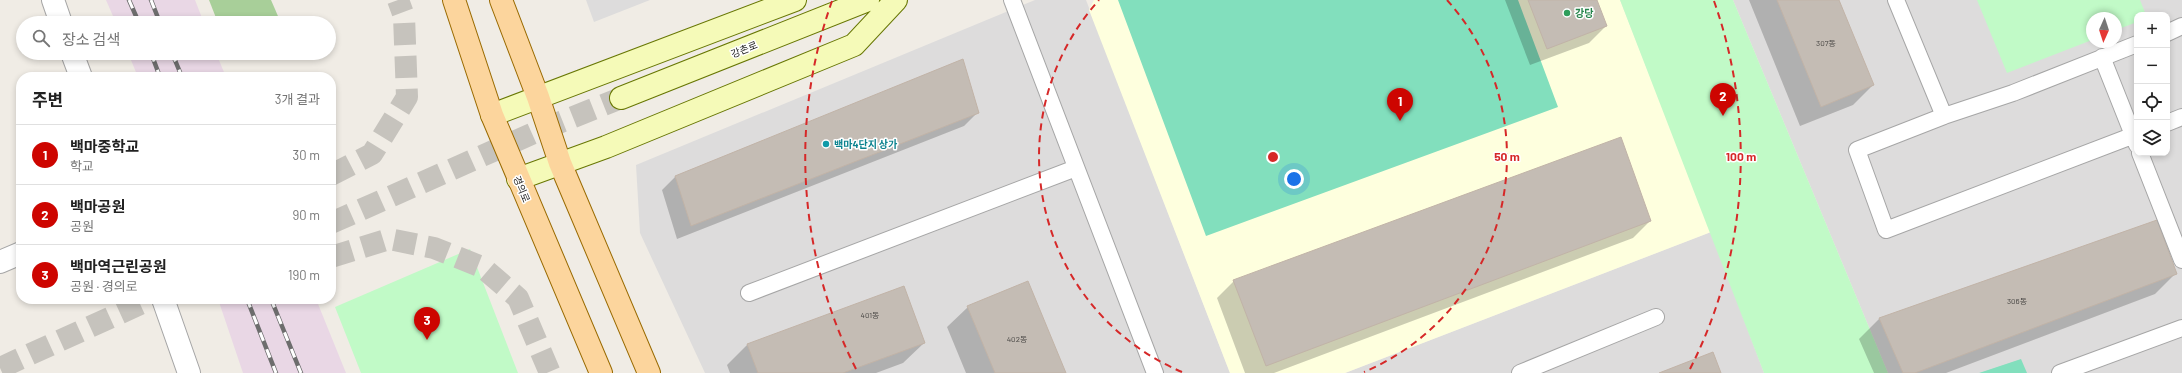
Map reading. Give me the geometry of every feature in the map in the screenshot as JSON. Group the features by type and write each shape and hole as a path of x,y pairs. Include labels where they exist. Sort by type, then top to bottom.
{"main road":[{"name":"경의로","path":"454,0 492,115 601,373"},
{"path":"502,0 538,97 560,163 649,373"},
{"path":"492,115 795,0"},
{"name":"강촌로","path":"621,98 868,0"},
{"path":"518,179 854,45 896,0"}],"street":[{"path":"52,0 58,16"},
{"path":"75,60 79,72"},
{"path":"0,262 16,255"},
{"path":"165,304 189,373"}],"lane":[{"path":"1012,0 1156,373"},
{"path":"1896,0 1944,116"},
{"path":"2170,32 2182,26"},
{"path":"2134,45 2013,93 1944,116 1857,150 1886,230 2134,139"},
{"path":"2102,57 2134,133"},
{"path":"2170,122 2182,117"},
{"path":"2141,156 2182,260"},
{"path":"749,293 1076,168"},
{"path":"1520,373 1656,317"},
{"path":"2060,373 2182,328"}],"shaded area":[{"path":"106,0 195,0 201,16 113,16"},
{"path":"586,0 650,0 594,22"},
{"path":"1035,0 1086,0 1230,373 705,373 640,233 636,165"},
{"path":"1094,0 1620,0 1711,232 1345,373 1230,373 1089,10"},
{"path":"1733,0 2182,0 2182,373 1888,373"},
{"path":"131,60 219,60 224,72 136,72"},
{"path":"1711,232 1764,373 1345,373"},
{"path":"220,304 318,304 346,373 243,373"}],"green space":[{"path":"209,0 271,0 278,16 215,16"},
{"path":"1118,0 1518,0 1558,107 1206,236"},
{"path":"1620,0 1733,0 1888,373 1764,373"},
{"path":"1977,0 2140,0 2145,12 2134,12 2134,23 2122,28 2122,12 2086,12 2086,42 2007,73"},
{"path":"470,249 518,373 361,373 335,307"},
{"path":"2021,359 2027,373 1979,373"}],"building":[{"name":"강당","path":"1528,0 1597,0 1607,26 1547,49"},
{"path":"1777,0 1839,0 1874,85 1821,107"},
{"name":"백마4단지 상가","path":"963,59 979,113 691,226 675,176"},
{"path":"1621,137 1651,221 1266,366 1233,280"},
{"path":"2157,220 2177,274 1915,373 1903,373 1879,318"},
{"path":"1028,281 1066,373 995,373 967,306"},
{"path":"904,286 925,343 843,373 758,373 747,344"},
{"path":"1713,352 1721,373 1659,373"}],"tunnel":[{"path":"336,172 372,154 407,97 404,16 398,0"},
{"path":"336,221 536,132 621,98"},
{"path":"336,255 389,239 434,248 482,267 518,298 550,373"},
{"path":"0,368 140,304"}],"railway":[{"path":"129,0 136,16"},
{"path":"151,0 157,16"},
{"path":"154,60 158,72"},
{"path":"175,60 180,72"},
{"path":"249,304 276,373"},
{"path":"273,304 301,373"}],"place":[{"name":"강당","path":"1567,13"},
{"name":"백마공원","path":"1723,116"},
{"name":"백마중학교","path":"1400,121"},
{"name":"백마4단지 상가","path":"826,144"},
{"name":"백마역근린공원","path":"427,340"}]}
